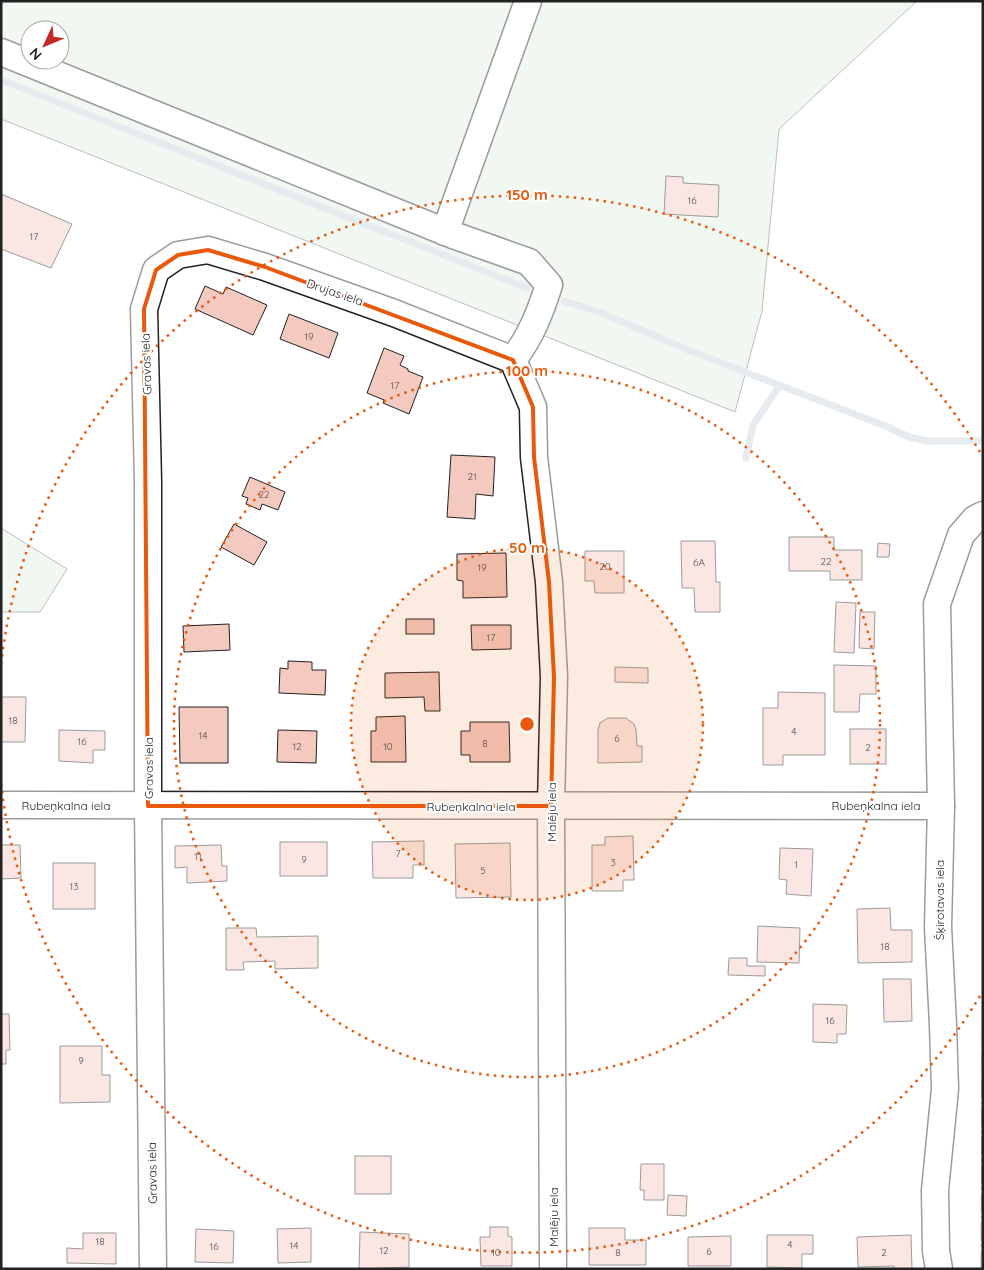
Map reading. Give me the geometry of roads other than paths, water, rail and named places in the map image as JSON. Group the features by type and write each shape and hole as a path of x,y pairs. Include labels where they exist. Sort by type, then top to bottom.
{"street":[{"path":"445,232 528,1"},
{"path":"1,52 445,232 529,262 549,285 538,317 513,360"},
{"name":"Drujas iela","path":"156,270 178,255 208,250 265,267 394,313 513,360"},
{"name":"Gravas iela","path":"153,1269 148,806 148,465 144,309 156,270"},
{"name":"Malēju iela","path":"513,360 533,407 534,456 549,582 554,677 551,806 553,1269"},
{"name":"Šķirotavas iela","path":"939,1269 936,1251 935,1190 945,1090 938,907 941,806 938,604 961,535 974,519 983,515"},
{"name":"Rubeņkalna iela","path":"1,805 551,806 692,804 941,806"}],"waterway":[{"path":"1,80 527,288"},
{"path":"564,301 599,312 688,350 888,427 909,437 927,441 983,441"},
{"path":"746,458 753,425 780,385"}]}
